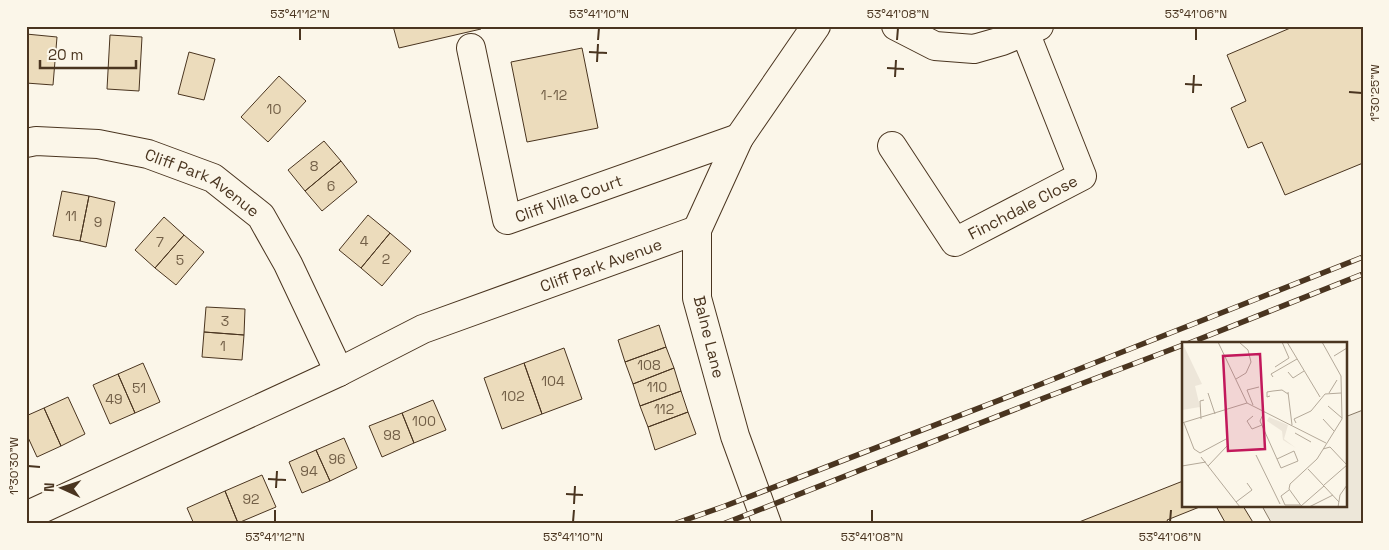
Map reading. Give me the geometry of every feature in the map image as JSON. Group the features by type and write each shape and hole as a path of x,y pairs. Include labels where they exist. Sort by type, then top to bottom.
{"street":[{"name":"Balne Lane","path":"767,524 735,436 697,298 697,230 739,138 816,26"},
{"path":"896,26 935,46 974,49 1002,41 1032,29"},
{"name":"Finchdale Close","path":"892,146 954,242 1082,176 1032,29"},
{"name":"Cliff Villa Court","path":"471,48 507,220 739,138"},
{"name":"Cliff Park Avenue","path":"26,144 36,141 98,144 148,154 213,178 261,216 288,264 339,372"},
{"name":"Cliff Park Avenue","path":"26,516 339,372 423,329 697,230"}],"shaded area":[{"path":"1363,410 1363,524 1272,524 1263,508 1346,508 1346,417"}],"building":[{"path":"393,26 480,26 481,29 399,48"},
{"path":"1295,26 1363,26 1363,163 1285,195 1262,142 1248,148 1231,108 1246,101 1227,55"},
{"path":"26,34 57,37 53,85 26,83"},
{"path":"110,35 142,37 139,91 107,89"},
{"path":"582,48 598,128 527,142 511,62"},
{"path":"189,52 215,59 204,100 178,94"},
{"path":"279,76 306,101 268,142 241,117"},
{"path":"324,141 341,161 305,191 288,170"},
{"path":"341,161 357,182 322,211 305,191"},
{"path":"62,191 89,196 80,241 53,236"},
{"path":"89,196 115,202 106,247 80,241"},
{"path":"368,215 390,233 361,268 339,250"},
{"path":"164,217 184,235 155,268 135,250"},
{"path":"390,233 411,251 382,286 361,268"},
{"path":"184,235 204,252 176,285 155,268"},
{"path":"206,307 245,309 244,335 204,332"},
{"path":"659,325 666,347 625,362 618,340"},
{"path":"204,332 244,335 242,360 202,357"},
{"path":"666,347 674,368 633,384 625,362"},
{"path":"564,348 582,399 542,414 524,363"},
{"path":"143,363 160,402 135,413 118,374"},
{"path":"524,363 542,414 502,429 484,378"},
{"path":"674,368 681,391 640,406 633,384"},
{"path":"118,374 135,413 110,424 93,385"},
{"path":"681,391 688,412 648,427 640,406"},
{"path":"68,397 85,434 61,446 44,408"},
{"path":"433,400 446,430 414,443 402,413"},
{"path":"44,408 61,446 37,457 26,433 26,416"},
{"path":"688,412 696,434 655,450 648,427"},
{"path":"402,413 414,443 382,457 369,426"},
{"path":"344,438 357,468 330,481 316,450"},
{"path":"316,450 330,481 302,493 289,462"},
{"path":"262,475 276,507 238,523 225,491"},
{"path":"1182,481 1182,508 1197,508 1167,520 1169,524 1074,524"},
{"path":"225,491 238,523 194,524 187,508"},
{"path":"1217,508 1244,508 1254,524 1226,524"}],"railway":[{"path":"674,524 1036,386 1363,257"},
{"path":"1192,342 1363,274"},
{"path":"723,524 1182,345"}]}
